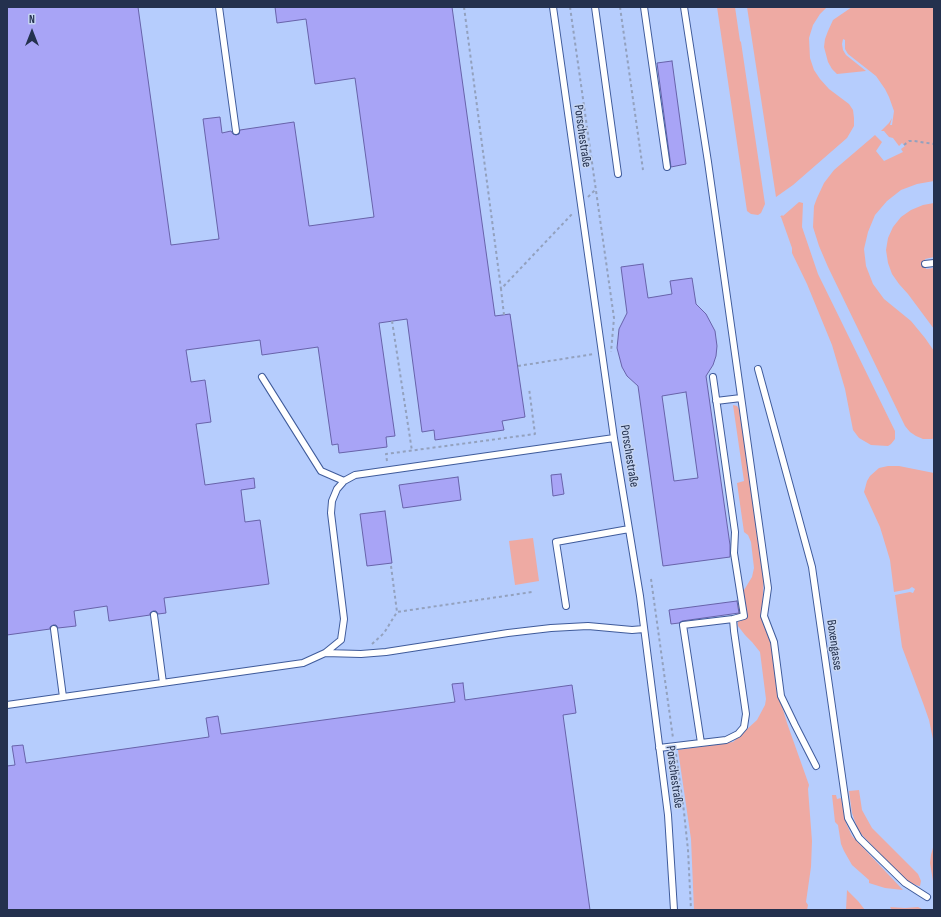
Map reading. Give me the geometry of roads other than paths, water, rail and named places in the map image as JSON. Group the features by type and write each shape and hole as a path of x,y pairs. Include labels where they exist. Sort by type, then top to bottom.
{"lane":[{"path":"219,7 236,131"},
{"name":"Porschestraße","path":"553,7 614,438 644,629 668,815 674,910"},
{"path":"595,7 618,174"},
{"path":"644,7 667,167"},
{"path":"684,7 768,588 764,616 774,642 781,696 816,766"},
{"path":"926,264 934,263"},
{"name":"Boxengasse","path":"758,369 812,568 848,818 859,838 905,883 927,896"},
{"path":"262,377 321,471 344,481"},
{"path":"701,743 683,625 744,616 734,553 735,532 713,377"},
{"path":"716,401 741,398"},
{"path":"7,705 303,663 325,653 341,640 344,619 331,513 332,501 337,488 344,481 355,475 614,438"},
{"path":"566,606 556,542 629,529"},
{"path":"154,615 163,683"},
{"path":"659,748 726,740 738,734 744,727 746,714 733,618"},
{"path":"325,653 361,654 386,652 508,633 551,628 588,626 632,630 644,629"},
{"path":"54,629 63,697"}]}
